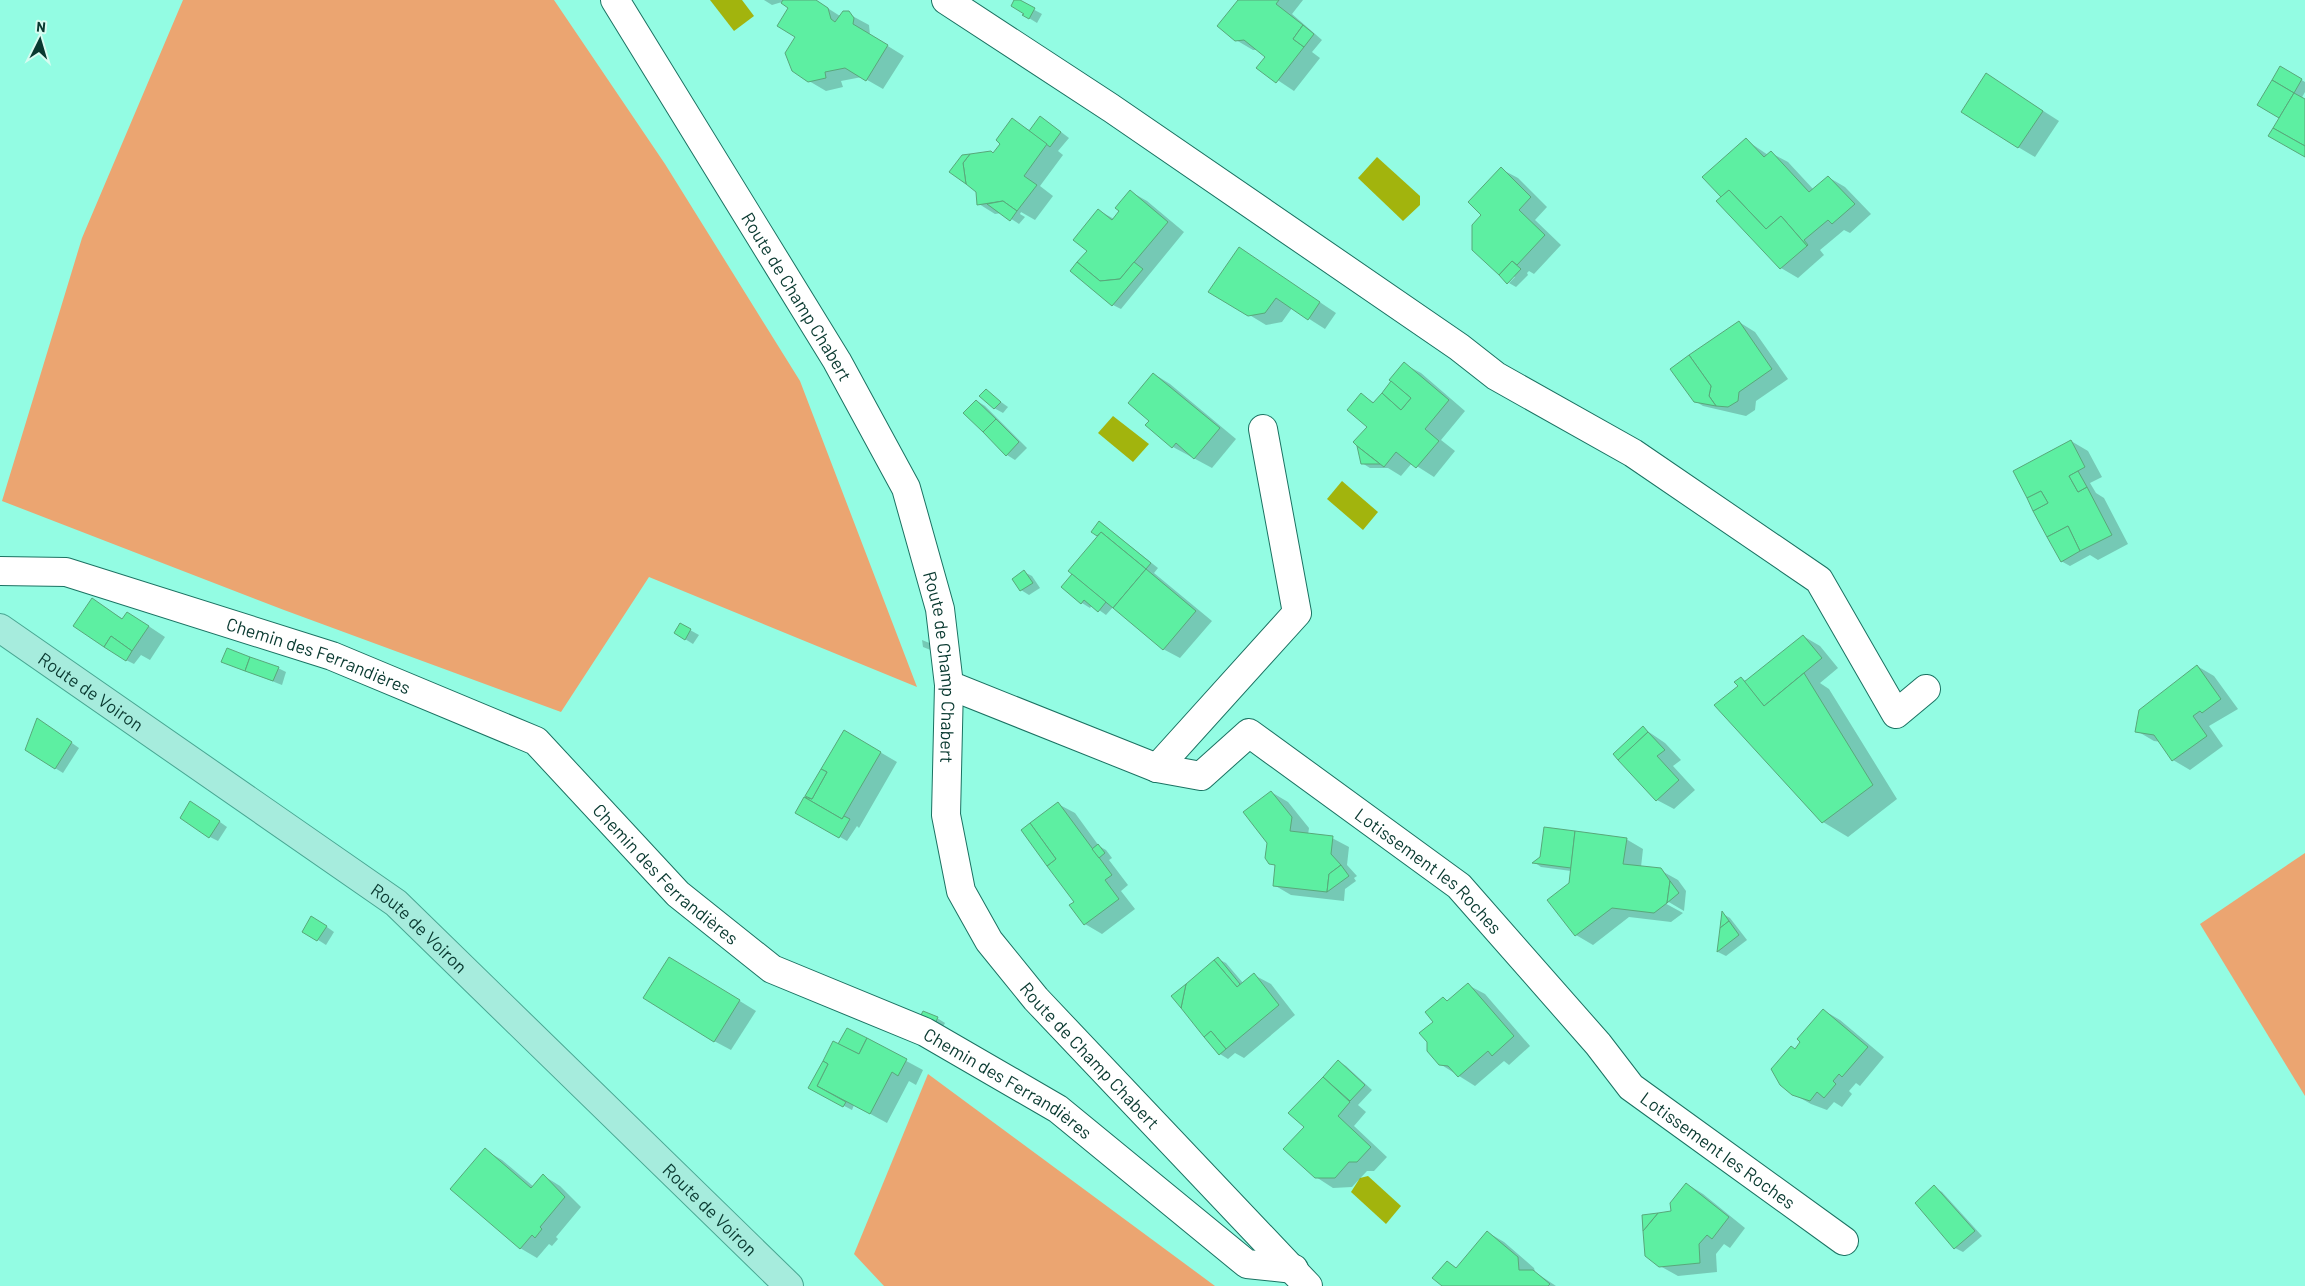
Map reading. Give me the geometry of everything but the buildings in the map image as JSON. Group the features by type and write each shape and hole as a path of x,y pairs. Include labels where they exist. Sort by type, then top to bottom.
{"main road":[{"name":"Route de Voiron","path":"0,628 396,903 789,1286"}],"street":[{"name":"Route de Champ Chabert","path":"615,0 837,361 906,488 940,609 949,685 946,815 961,892 990,941 1036,999 1301,1278"},
{"path":"946,0 1119,114 1459,347 1496,376 1633,453 1819,580 1896,714 1926,689"},
{"path":"1157,768 1297,613 1263,429"},
{"name":"Chemin des Ferrandières","path":"0,571 66,572 332,656 536,741 678,894 772,969 933,1037 1058,1110 1247,1264 1301,1278"},
{"name":"Lotissement les Roches","path":"949,685 1157,768 1201,776 1249,733 1458,886 1598,1044 1631,1087 1844,1241"}],"shaded area":[{"path":"183,0 554,0 665,164 800,381 917,687 649,577 561,712 284,610 2,501 82,238"},
{"path":"710,0 742,0 754,16 734,31"},
{"path":"1377,157 1420,196 1420,205 1403,221 1358,178"},
{"path":"1113,416 1149,444 1133,462 1098,433"},
{"path":"1342,481 1378,512 1363,530 1327,499"},
{"path":"2305,853 2305,1096 2200,924"},
{"path":"928,1074 1215,1286 884,1286 854,1254"},
{"path":"1368,1176 1401,1206 1386,1224 1351,1192 1360,1178"}]}
